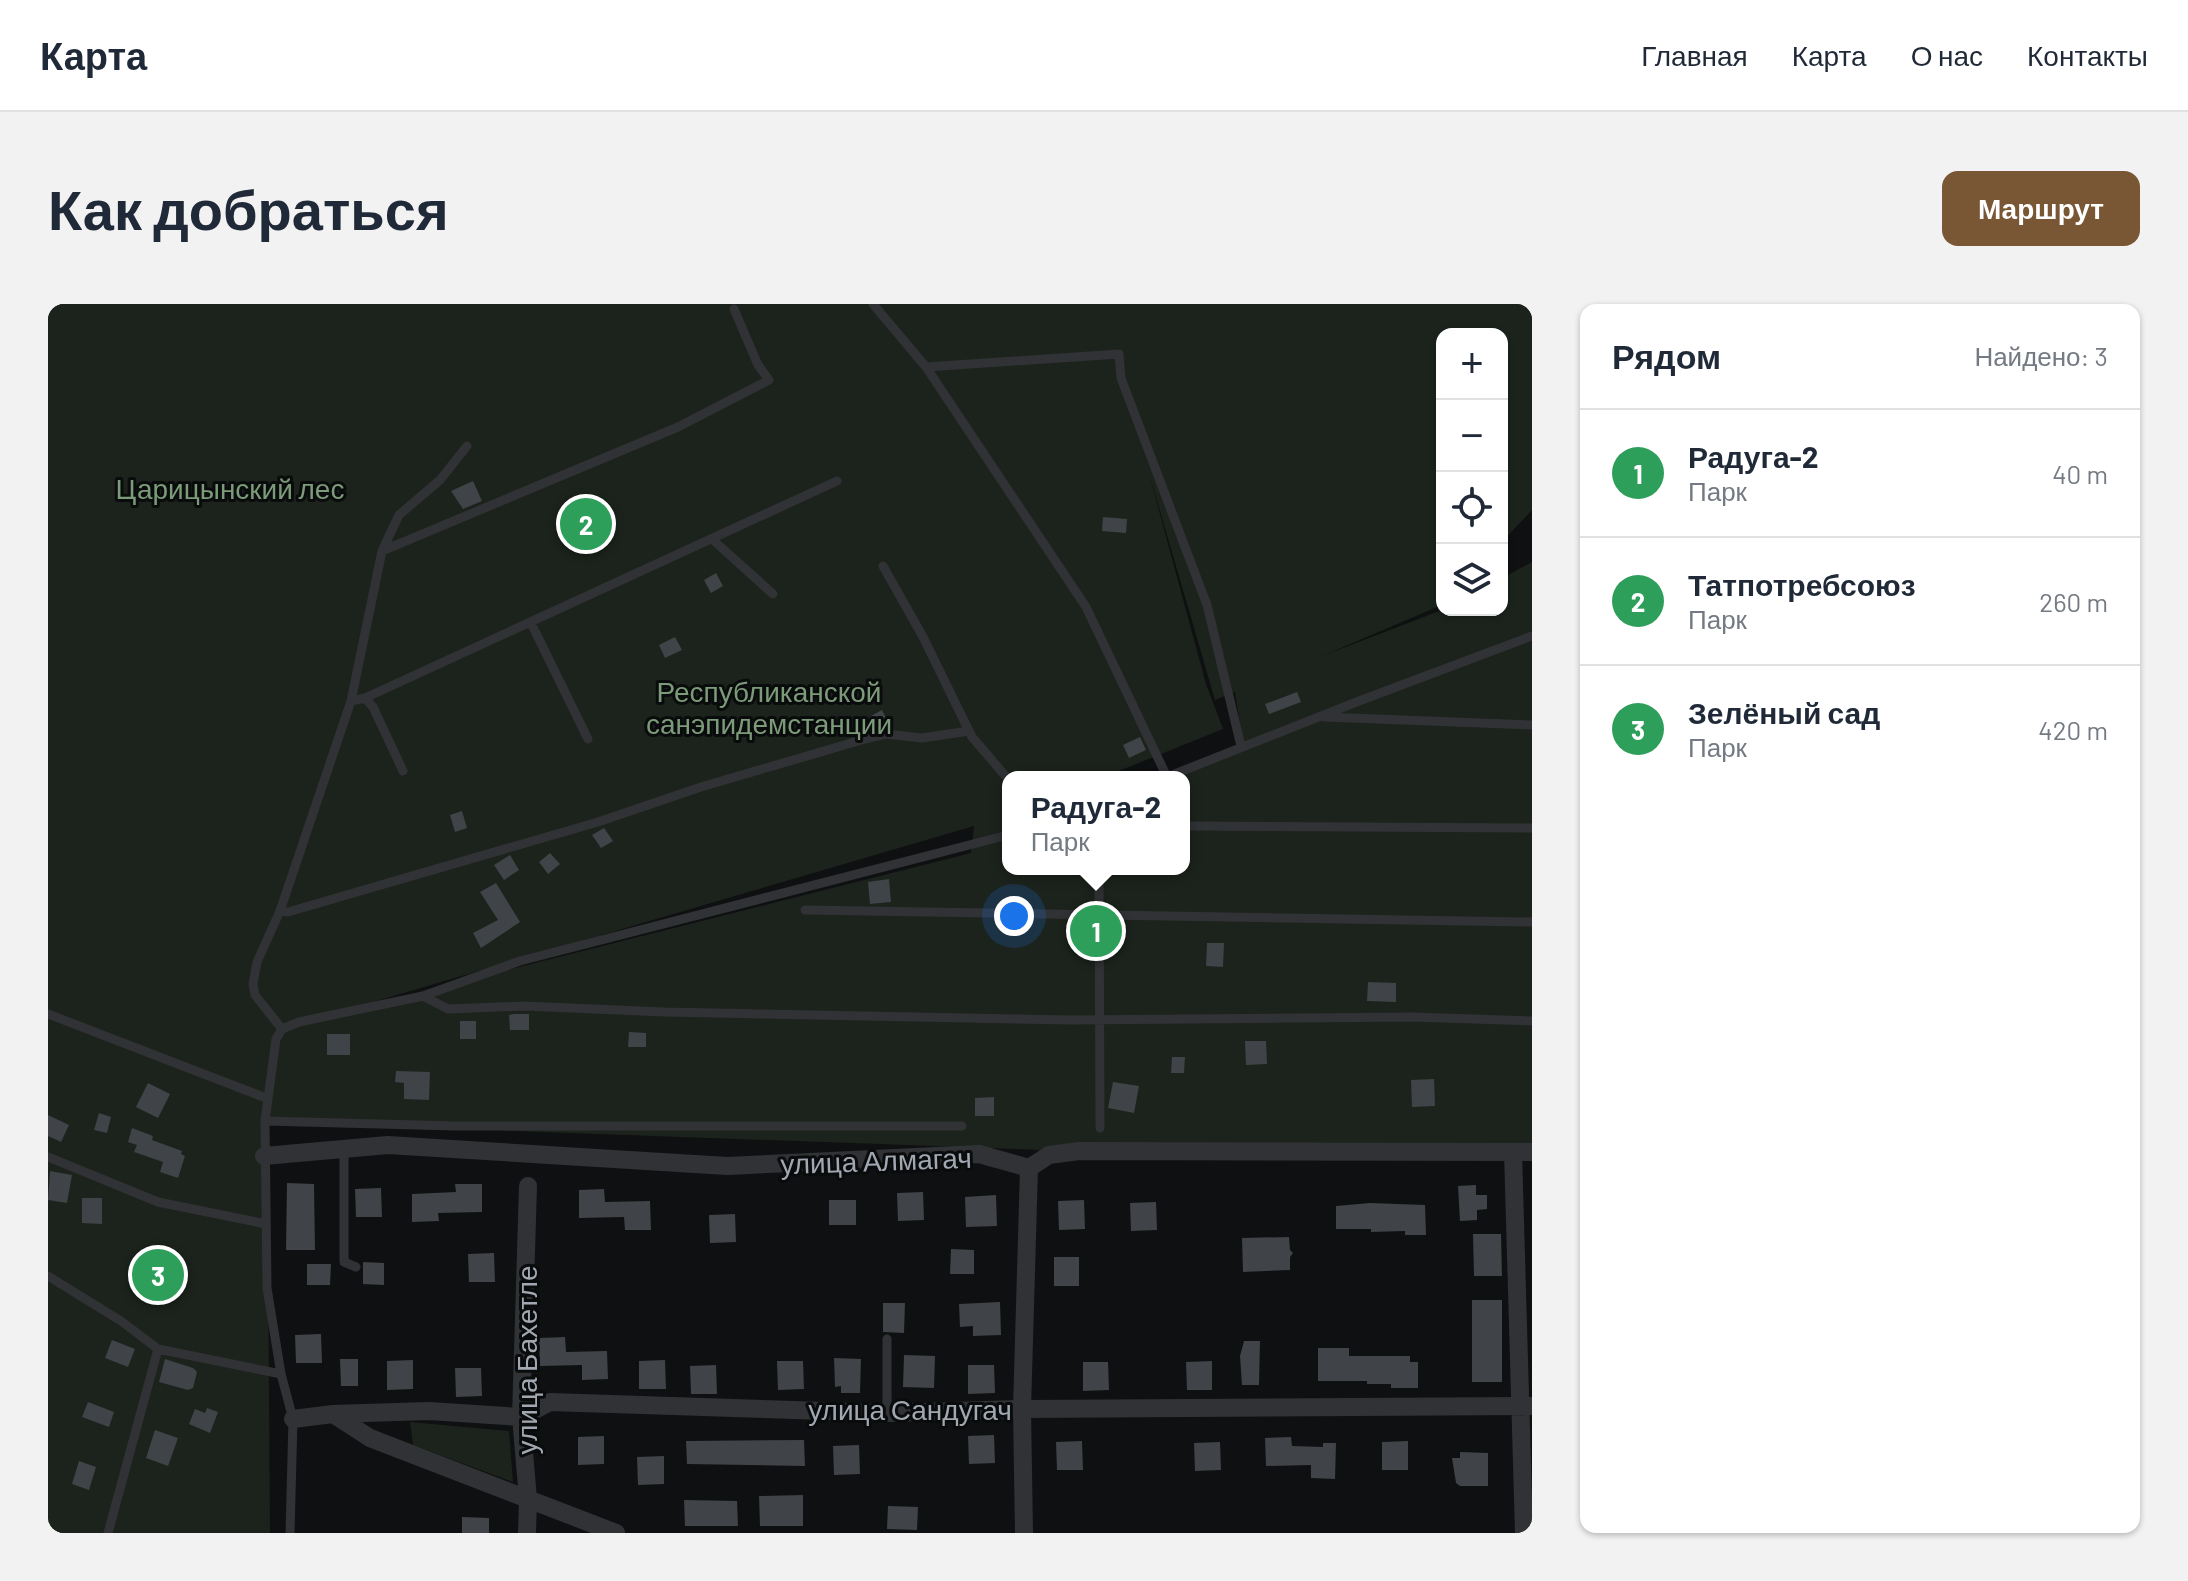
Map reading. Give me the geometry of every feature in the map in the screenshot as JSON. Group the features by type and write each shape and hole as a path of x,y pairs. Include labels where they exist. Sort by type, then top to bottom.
{"street":[{"name":"улица Алмагач","path":"264,1156 388,1145 727,1166 979,1154 1029,1168"},
{"path":"1024,1533 1022,1409 1029,1168 1049,1155 1079,1151 1532,1152"},
{"path":"1513,1152 1526,1406 1524,1533"},
{"name":"улица Бахетле","path":"527,1533 528,1499 521,1417 528,1186"},
{"name":"улица Сандугач","path":"293,1419 333,1414 429,1411 521,1417 550,1402 887,1413 1022,1409 1526,1406"},
{"path":"333,1414 370,1438 616,1533"}],"lane":[{"path":"873,304 926,367 1086,607 1164,771"},
{"path":"382,551 678,427 769,380 758,365 734,309"},
{"path":"926,367 1119,354 1121,378 1207,605 1241,746"},
{"path":"282,1029 255,995 253,984 257,962 280,911 351,701 382,551 399,515 440,480 467,446"},
{"path":"351,701 365,698 531,623 837,481"},
{"path":"713,540 773,594"},
{"path":"883,566 923,637 969,731 1002,772"},
{"path":"531,623 588,739"},
{"path":"1181,771 1532,636"},
{"path":"365,698 373,707 403,771"},
{"path":"1318,717 1532,725"},
{"path":"280,911 288,912 598,822 701,787 865,739 886,734 922,738 969,731"},
{"path":"1190,826 1532,828"},
{"path":"290,1533 293,1419 281,1374 267,1288 264,1156 266,1098 276,1039 282,1029 299,1022 423,996 520,961 1002,837"},
{"path":"1099,875 1102,1020 1100,1128"},
{"path":"805,910 1532,922"},
{"path":"423,996 448,1009 524,1006 1102,1020 1413,1017 1532,1021"},
{"path":"48,1014 266,1098"},
{"path":"265,1121 455,1126 962,1126"},
{"path":"344,1150 344,1262 356,1267"},
{"path":"48,1157 158,1202 266,1224"},
{"path":"48,1276 121,1321 158,1349 281,1374"},
{"path":"887,1339 887,1413"},
{"path":"108,1533 158,1349"}],"green space":[{"path":"48,304 1532,304 1532,510 1508,536 1508,328 1436,328 1436,608 1322,656 1436,612 1436,616 1508,616 1508,575 1532,562 1532,1147 1043,1150 267,1122 270,1533 48,1533","holes":["1148,470 1215,700 1235,692 1244,749 1190,772 1190,875 1002,875 1002,771 1119,771 1223,729 1206,684","974,826 971,853 349,1009"]},
{"path":"410,1422 509,1431 513,1482 413,1445"}],"building":[{"path":"473,481 482,501 463,509 451,491"},
{"path":"1103,517 1127,519 1126,533 1102,531"},
{"path":"716,573 723,586 711,593 704,580"},
{"path":"675,637 682,650 665,658 659,645"},
{"path":"1297,692 1301,702 1269,714 1265,704"},
{"path":"882,710 890,726 875,729 869,717"},
{"path":"1140,737 1146,750 1129,758 1123,745"},
{"path":"462,811 467,828 455,832 450,815"},
{"path":"604,828 613,841 601,848 592,835"},
{"path":"550,853 560,864 548,874 539,862"},
{"path":"510,855 519,870 504,880 494,865"},
{"path":"889,879 891,902 870,904 868,882"},
{"path":"496,883 520,922 481,948 473,933 498,920 480,892"},
{"path":"1207,943 1224,943 1223,967 1206,966"},
{"path":"1368,982 1396,983 1396,1002 1367,1001"},
{"path":"529,1014 529,1030 510,1030 509,1015"},
{"path":"460,1021 476,1021 476,1039 460,1039"},
{"path":"629,1032 646,1033 646,1047 628,1047"},
{"path":"327,1034 350,1034 350,1055 327,1055"},
{"path":"1245,1041 1266,1041 1267,1064 1246,1065"},
{"path":"1172,1057 1185,1057 1184,1073 1171,1073"},
{"path":"396,1071 430,1072 429,1100 404,1099 404,1083 395,1082"},
{"path":"1434,1079 1435,1106 1412,1107 1411,1080"},
{"path":"1113,1082 1139,1086 1134,1113 1108,1108"},
{"path":"148,1083 170,1094 158,1118 136,1107"},
{"path":"994,1097 994,1116 975,1116 975,1098"},
{"path":"99,1113 111,1117 107,1133 94,1130"},
{"path":"48,1115 69,1125 61,1142 48,1136"},
{"path":"132,1128 153,1136 152,1140 182,1151 181,1154 185,1156 178,1178 160,1172 163,1162 134,1152 137,1145 128,1142"},
{"path":"50,1171 72,1175 67,1203 48,1200"},
{"path":"287,1183 314,1184 315,1250 286,1250"},
{"path":"455,1184 482,1184 482,1212 438,1213 439,1221 412,1222 412,1194 456,1192"},
{"path":"1476,1185 1476,1195 1487,1195 1487,1209 1477,1210 1477,1220 1460,1221 1458,1186"},
{"path":"381,1188 382,1217 356,1217 355,1189"},
{"path":"604,1189 605,1202 650,1201 651,1230 625,1230 624,1217 579,1218 579,1190"},
{"path":"923,1192 924,1220 898,1221 897,1193"},
{"path":"996,1195 997,1226 966,1227 965,1197"},
{"path":"82,1198 102,1198 102,1224 82,1223"},
{"path":"829,1200 856,1200 856,1225 829,1225"},
{"path":"1084,1200 1085,1229 1059,1230 1058,1201"},
{"path":"1156,1202 1157,1230 1131,1231 1130,1203"},
{"path":"1370,1203 1425,1205 1426,1235 1405,1235 1405,1231 1336,1229 1336,1206"},
{"path":"735,1214 736,1242 710,1243 709,1215"},
{"path":"1473,1234 1501,1234 1502,1276 1474,1276"},
{"path":"1289,1237 1293,1253 1290,1270 1243,1272 1242,1238"},
{"path":"951,1249 974,1250 974,1274 950,1274"},
{"path":"494,1253 495,1282 469,1282 468,1254"},
{"path":"139,1257 155,1260 151,1285 135,1282"},
{"path":"1054,1257 1079,1257 1079,1286 1054,1286"},
{"path":"363,1262 384,1263 384,1285 363,1284"},
{"path":"307,1264 331,1264 330,1285 307,1285"},
{"path":"1472,1300 1502,1300 1502,1382 1472,1382"},
{"path":"1000,1302 1001,1335 973,1336 973,1326 960,1327 959,1304"},
{"path":"883,1303 905,1303 904,1333 883,1332"},
{"path":"321,1334 322,1363 296,1363 295,1335"},
{"path":"565,1337 566,1352 607,1351 608,1379 582,1380 582,1365 540,1366 539,1338"},
{"path":"112,1340 135,1349 128,1367 105,1358"},
{"path":"1244,1341 1260,1341 1259,1385 1242,1385 1240,1356"},
{"path":"1318,1348 1349,1348 1349,1356 1410,1356 1410,1362 1418,1362 1418,1388 1391,1388 1391,1384 1367,1384 1367,1381 1318,1381"},
{"path":"904,1355 935,1356 934,1388 903,1387"},
{"path":"834,1358 861,1359 860,1393 841,1393 841,1386 835,1387"},
{"path":"165,1359 197,1372 193,1388 188,1390 159,1382"},
{"path":"340,1359 358,1359 358,1386 341,1386"},
{"path":"413,1360 413,1389 387,1390 387,1361"},
{"path":"665,1360 666,1389 639,1389 639,1361"},
{"path":"777,1361 803,1361 804,1389 778,1390"},
{"path":"1212,1361 1212,1390 1187,1390 1186,1362"},
{"path":"1083,1362 1108,1362 1109,1390 1083,1391"},
{"path":"716,1365 717,1394 691,1394 690,1366"},
{"path":"968,1365 994,1365 995,1393 968,1394"},
{"path":"455,1368 481,1368 482,1396 456,1397"},
{"path":"88,1402 114,1412 109,1427 82,1417"},
{"path":"207,1408 218,1412 210,1433 189,1424 195,1409 205,1413"},
{"path":"155,1430 178,1438 168,1466 146,1458"},
{"path":"994,1435 995,1463 969,1464 968,1436"},
{"path":"604,1436 604,1464 578,1465 578,1437"},
{"path":"1291,1437 1292,1446 1323,1447 1323,1443 1336,1443 1335,1479 1311,1478 1311,1465 1266,1466 1265,1438"},
{"path":"804,1440 805,1466 687,1464 686,1441"},
{"path":"1082,1441 1083,1470 1057,1470 1056,1442"},
{"path":"1408,1441 1408,1470 1382,1470 1382,1442"},
{"path":"1220,1442 1221,1470 1195,1471 1194,1443"},
{"path":"859,1445 860,1474 834,1475 833,1446"},
{"path":"1460,1452 1488,1453 1488,1486 1460,1486 1456,1483 1452,1458 1460,1458"},
{"path":"664,1456 664,1484 638,1485 637,1457"},
{"path":"79,1461 96,1467 89,1490 72,1484"},
{"path":"803,1495 803,1526 760,1526 759,1496"},
{"path":"684,1500 737,1501 738,1526 685,1526"},
{"path":"888,1506 918,1507 917,1530 887,1529"},
{"path":"462,1517 489,1518 489,1533 462,1533"}],"place":[{"name":"Татпотребсоюз","path":"586,524"},
{"name":"Радуга-2","path":"1096,931"},
{"name":"Зелёный сад","path":"158,1275"}],"park label":[{"name":"Царицынский лес","path":"230,488"},
{"name":"Республиканской санэпидемстанции","path":"769,707"}]}
